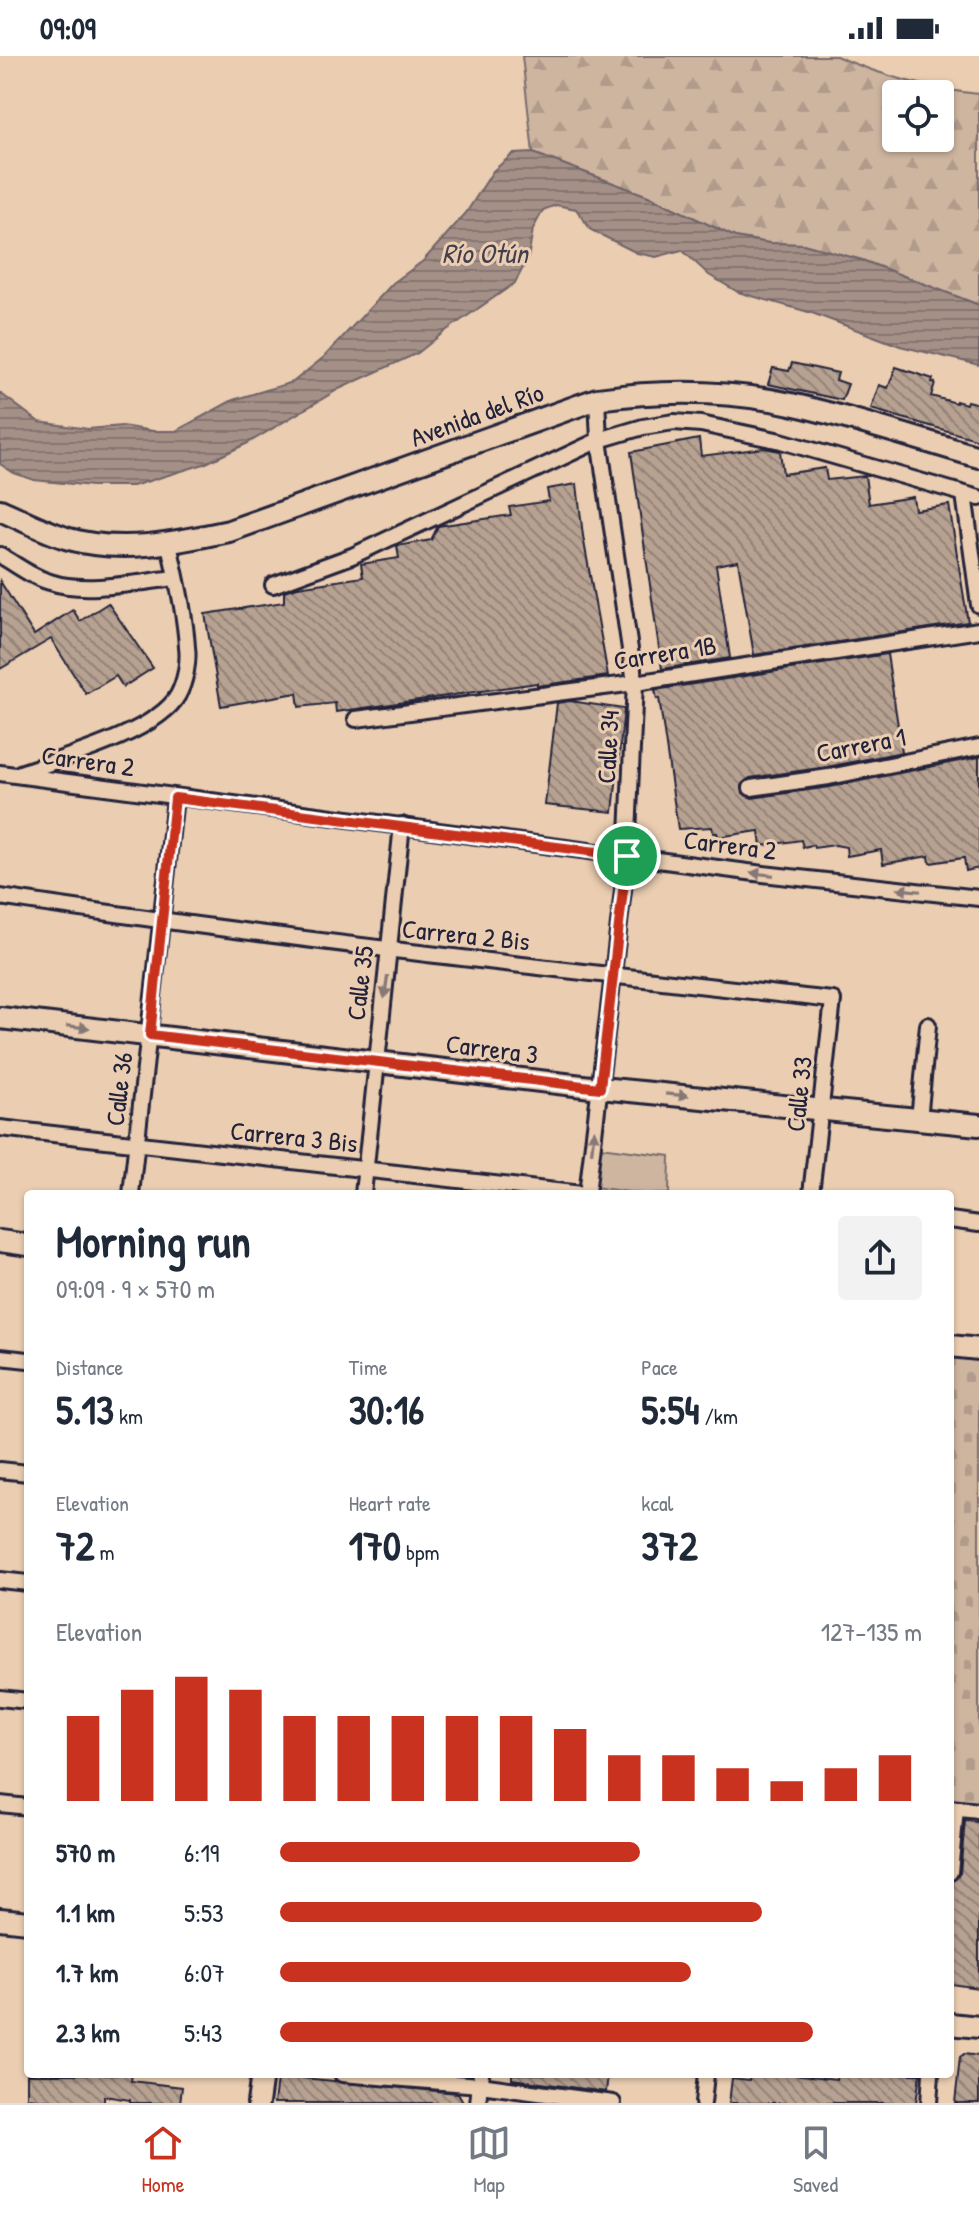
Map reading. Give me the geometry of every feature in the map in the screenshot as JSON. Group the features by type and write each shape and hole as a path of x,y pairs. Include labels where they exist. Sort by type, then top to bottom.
{"main road":[{"name":"Avenida del Río","path":"0,510 69,539 111,546 169,544 229,531 597,399 647,392 704,394 790,404 979,457"},
{"name":"Carrera 3","path":"0,1018 600,1088 979,1125"},
{"path":"0,1241 24,1244"},
{"path":"954,1346 979,1349"},
{"path":"0,1919 24,1922"},
{"path":"954,2024 979,2027"},
{"path":"258,2103 261,2078"}],"street":[{"name":"Calle 34","path":"585,1190 600,1088 627,856 635,683 599,440 597,399"},
{"path":"273,585 352,556 599,440 674,422 701,424 781,441 979,498"},
{"path":"964,494 979,605"},
{"path":"16,775 105,744 161,715 178,696 186,671 188,648 169,544"},
{"path":"0,555 50,582 71,586 110,586 175,578"},
{"name":"Carrera 1B","path":"356,719 635,683 979,630"},
{"name":"Carrera 1","path":"751,788 829,777 979,747"},
{"name":"Carrera 2","path":"0,773 763,874 979,898"},
{"name":"Calle 36","path":"131,1190 175,798"},
{"name":"Calle 35","path":"363,1190 402,825"},
{"name":"Carrera 2 Bis","path":"0,897 161,922 391,951 833,1000"},
{"name":"Calle 33","path":"812,1190 833,1000"},
{"path":"919,1120 928,1025"},
{"name":"Carrera 3 Bis","path":"0,1128 549,1190"},
{"path":"954,1221 979,1224"},
{"path":"0,1357 24,1360"},
{"path":"0,1470 24,1473"},
{"path":"0,1580 24,1583"},
{"path":"0,1698 24,1701"},
{"path":"0,1804 24,1807"},
{"path":"954,1808 979,1811"},
{"path":"452,2078 480,2079 613,2103"},
{"path":"703,2103 706,2078"},
{"path":"929,2103 931,2078"},
{"path":"478,2103 480,2079"}],"green space":[{"path":"522,56 836,56 903,80 882,80 882,152 954,152 954,91 979,94 979,305 862,260 803,244 769,243 735,237 648,196 533,153"},
{"path":"600,1147 670,1156 669,1190 594,1187"},
{"path":"954,1346 979,1349 979,1811 954,1808"}],"water":[{"name":"Río Otún","path":"533,153 648,196 735,237 769,243 803,244 862,260 979,305 979,365 900,346 812,313 738,292 709,275 682,250 656,257 637,253 591,230 576,209 556,205 543,210 533,229 528,258 515,283 418,353 339,389 248,443 204,464 133,486 92,486 34,480 0,464 0,393 39,422 88,429 122,426 176,431 233,400 293,382 324,357 393,283 423,261 466,213 493,171 513,154"}],"building":[{"path":"792,363 838,373 836,380 848,384 842,400 768,384 773,368 789,371"},
{"path":"896,367 933,379 935,383 931,396 956,403 966,404 967,401 979,404 979,440 871,409 879,385 888,388"},
{"path":"699,439 701,456 764,448 780,451 783,474 825,468 827,480 865,476 869,504 913,497 915,510 949,505 968,622 754,655 738,561 716,565 730,658 662,669 631,452"},
{"path":"577,484 608,676 336,712 335,703 299,707 297,693 221,706 205,614 284,602 284,591 363,577 361,564 399,558 397,546 431,540 438,526 511,515 509,507 549,501 547,489"},
{"path":"0,581 34,635 73,610 80,621 108,603 153,668 123,687 116,676 86,694 51,639 0,669"},
{"path":"887,654 902,752 750,778 742,784 743,793 752,798 830,787 979,757 979,868 966,871 964,858 930,863 929,856 883,864 881,850 847,856 846,847 803,847 801,840 761,846 759,831 718,837 712,827 678,829 659,698 655,690"},
{"path":"570,701 624,709 613,812 545,805 557,703"},
{"path":"965,1821 979,1822 979,1988 954,1985 954,1880 960,1873"},
{"path":"964,2054 979,2056 979,2103 955,2103 960,2057"},
{"path":"27,2078 131,2078 131,2081 182,2087 180,2103 130,2103 130,2100 104,2096 104,2103 27,2098"},
{"path":"303,2078 458,2093 464,2103 274,2103 277,2079"},
{"path":"512,2078 608,2078 606,2092"},
{"path":"732,2078 919,2078 916,2103 729,2103"}],"route":[{"path":"175,798 627,856 600,1088 150,1035 175,798"}]}
